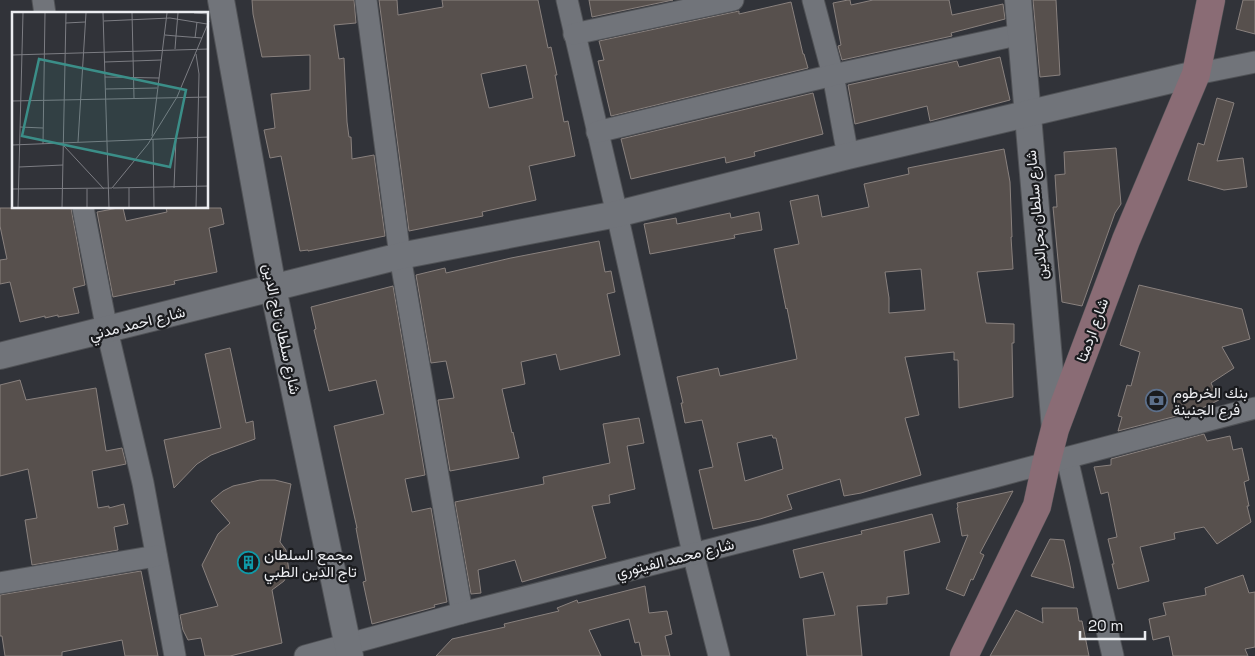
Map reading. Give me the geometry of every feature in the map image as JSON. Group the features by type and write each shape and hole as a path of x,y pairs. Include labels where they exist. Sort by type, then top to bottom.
{"main road":[{"name":"شارع اردمتا","path":"964,656 1057,461 1055,429 1126,240 1196,74 1211,0"}],"street":[{"name":"شارع سلطان تاج الدين","path":"221,0 273,288 349,650"},
{"path":"366,0 400,256 462,612"},
{"path":"566,0 617,214 693,553 719,656"},
{"path":"574,34 733,0"},
{"path":"813,0 833,75 848,156"},
{"name":"شارع سلطان بحرالدين","path":"1018,0 1055,429"},
{"path":"597,132 833,75 1021,34"},
{"path":"1196,74 1255,62"},
{"name":"شارع احمد مدني","path":"0,356 400,256 617,214 848,156 1196,74"},
{"path":"83,209 107,330 143,483 175,656"},
{"name":"شارع محمد الفيتوري","path":"305,656 349,650 462,612 1254,413"},
{"path":"1057,461 1113,656"},
{"path":"0,583 156,556"}],"building":[{"path":"252,0 354,0 356,23 334,25 339,59 344,58 347,122 349,137 351,137 352,159 374,155 385,236 300,251 281,156 270,158 264,130 275,128 271,94 310,90 310,55 262,57"},
{"path":"379,0 397,0 398,15 443,7 442,0 538,0 548,48 551,47 557,75 555,75 564,122 568,121 575,156 529,166 536,200 482,212 483,216 409,231","holes":["526,65 533,98 489,108 481,74"]},
{"path":"589,0 673,0 592,17"},
{"path":"850,0 851,5 873,0 949,0 952,15 1003,4 1005,19 951,33 952,36 842,60 838,46 841,45 833,3"},
{"path":"1033,0 1056,0 1060,75 1040,77"},
{"path":"1243,0 1255,0 1255,34 1236,29"},
{"path":"791,2 808,68 611,116 598,61 604,60 599,41 739,11 739,14"},
{"path":"1000,57 1010,100 930,121 927,106 855,124 848,85 957,61 959,67"},
{"path":"813,93 823,134 754,152 755,156 726,163 725,157 631,179 621,139"},
{"path":"1217,98 1234,103 1217,161 1243,158 1247,187 1224,190 1188,180 1198,143 1204,145"},
{"path":"1116,148 1121,204 1115,213 1082,306 1062,302 1053,207 1057,207 1055,175 1065,174 1064,152"},
{"path":"1004,149 1010,182 1013,269 977,272 986,323 1014,324 1014,343 1012,343 1013,397 959,408 958,360 954,360 954,352 905,357 919,415 905,418 921,475 861,493 844,496 840,479 787,495 792,509 760,519 713,529 699,470 713,467 702,420 685,423 677,377 718,368 720,376 797,359 774,249 799,244 790,201 818,195 822,217 869,207 864,184 909,174 908,168","holes":["921,269 925,310 889,313 885,272","772,435 773,438 776,438 783,469 745,481 737,443"]},
{"path":"0,208 71,209 85,285 73,288 79,313 58,317 58,315 45,318 45,316 20,322 10,282 0,284 0,260 7,259 0,226"},
{"path":"221,208 224,224 209,228 217,272 174,281 175,284 113,297 97,212 123,209 126,221 167,212 166,209"},
{"path":"759,212 762,230 734,235 735,238 650,254 644,224 676,218 677,224 730,213 731,218"},
{"path":"599,241 605,272 611,271 615,292 607,294 620,355 560,370 556,354 521,362 525,384 502,389 519,458 450,471 438,400 454,398 446,361 431,363 416,275 445,268 446,273"},
{"path":"1139,285 1242,309 1250,339 1222,347 1234,368 1211,383 1219,400 1196,411 1118,431 1122,417 1118,416 1127,385 1131,386 1140,352 1120,345"},
{"path":"393,286 425,475 405,479 412,512 431,508 447,602 372,624 363,582 366,581 357,528 334,426 384,414 376,380 329,391 314,330 316,329 311,307"},
{"path":"230,348 246,423 253,421 255,439 211,455 197,464 174,488 164,440 221,428 205,354"},
{"path":"20,380 26,400 96,388 106,451 122,448 126,464 92,471 98,508 109,506 109,508 124,504 128,524 114,527 118,550 32,565 25,520 37,518 28,469 0,476 0,385"},
{"path":"639,418 644,443 627,446 635,489 609,495 610,503 592,506 606,558 522,582 515,560 478,570 481,593 471,594 455,502 544,484 543,477 610,463 603,424"},
{"path":"1204,434 1207,441 1230,436 1233,450 1242,448 1249,480 1244,482 1251,522 1217,544 1204,527 1174,533 1175,539 1140,547 1149,581 1118,589 1108,539 1117,537 1108,492 1101,494 1094,467 1111,465 1111,459"},
{"name":"مجمع السلطان تاج الدين الطبي","path":"260,480 275,480 291,484 280,542 286,550 289,571 284,581 272,590 282,643 230,656 205,656 201,638 188,640 183,630 180,615 218,606 202,565 218,534 230,523 211,501 223,491 233,486"},
{"path":"1013,491 980,553 984,555 964,596 946,589 968,535 962,536 957,503"},
{"path":"932,514 940,542 904,551 909,594 887,597 887,604 857,606 862,656 807,656 803,619 835,615 823,572 800,578 793,550 862,534 861,531"},
{"path":"1050,539 1064,540 1074,588 1031,576"},
{"path":"141,571 158,656 125,656 122,640 62,652 62,656 5,656 2,636 0,636 0,595"},
{"path":"1243,575 1249,593 1255,592 1255,647 1245,649 1248,656 1173,656 1169,636 1153,640 1149,619 1166,615 1163,603 1206,595 1205,588"},
{"path":"645,586 649,613 667,611 672,634 665,636 670,656 642,656 639,642 635,643 629,619 589,630 601,656 436,656 452,639 505,627 504,624 559,611 557,608 577,600 578,603"},
{"path":"1042,608 1077,608 1079,621 1082,621 1089,656 990,656 1016,610 1043,623"}],"place":[{"name":"بنك الخرطوم فرع الجنينة","path":"1157,401"},
{"name":"مجمع السلطان تاج الدين الطبي","path":"248,563"}]}
